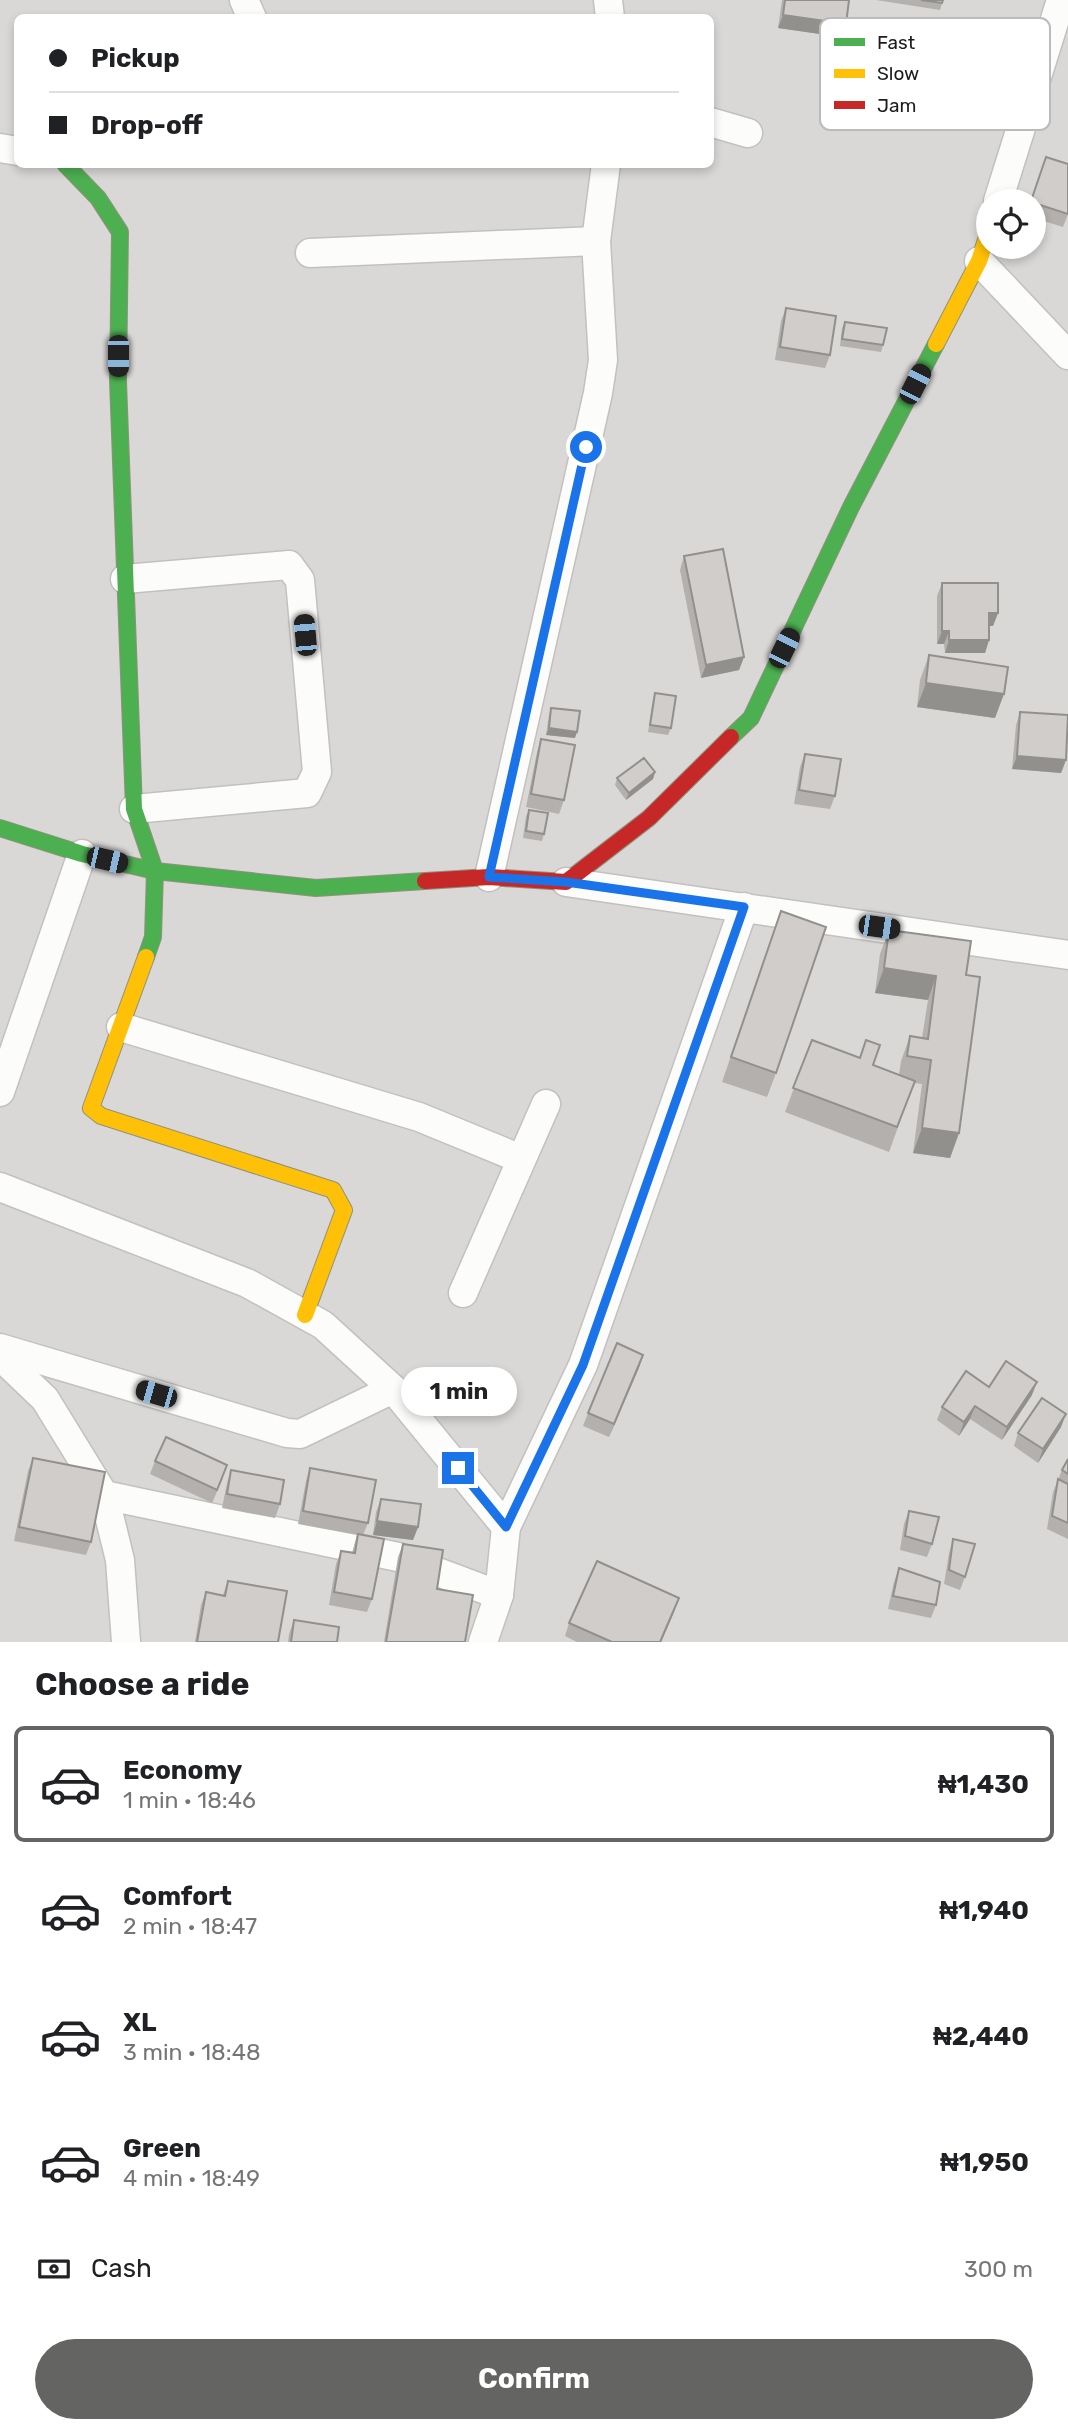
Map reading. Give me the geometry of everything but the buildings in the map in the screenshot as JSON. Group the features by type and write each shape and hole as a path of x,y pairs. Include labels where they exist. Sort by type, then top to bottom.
{"street":[{"path":"1050,32 1060,0"},
{"path":"714,123 748,133"},
{"path":"1002,189 1020,130"},
{"path":"69,168 98,198 120,232 118,381 134,809 155,871 153,937 92,1099 91,1108 101,1116 333,1190 341,1200 344,1210 305,1315"},
{"path":"489,877 598,393 603,360 596,241 605,168"},
{"path":"310,253 596,241"},
{"path":"566,882 649,818 751,718 851,508 979,261 1068,355"},
{"path":"125,579 289,565 300,580 317,772 307,793 134,809"},
{"path":"0,828 82,855 155,871 316,888 489,877 566,882 1068,955"},
{"path":"0,1092 82,855"},
{"path":"483,1642 499,1595 506,1527 583,1365 744,907"},
{"path":"121,1027 419,1117 522,1159"},
{"path":"463,1293 546,1104"},
{"path":"0,1187 247,1283 323,1325 394,1389 506,1527"},
{"path":"0,1348 287,1433 300,1434 394,1389"},
{"path":"0,1356 45,1399 104,1495 120,1560 126,1642"},
{"path":"104,1495 388,1554 499,1595"}],"shaded area":[{"path":"0,0 1068,0 1068,1642 0,1642"}],"traffic: fast":[{"path":"69,168 98,198 120,232 118,381 134,809 155,871 153,937 146,957"},
{"path":"731,737 751,718 851,507 936,344"},
{"path":"0,828 82,854 155,871 316,888 425,881"}],"traffic: slow":[{"path":"936,344 980,259"},
{"path":"146,957 91,1108 101,1116 333,1190 344,1210 305,1315"}],"traffic: jam":[{"path":"425,881 489,877 566,882 649,818 731,737"}],"route":[{"path":"458,1468 506,1527 583,1365 744,907 566,882 489,877 586,447"}]}
